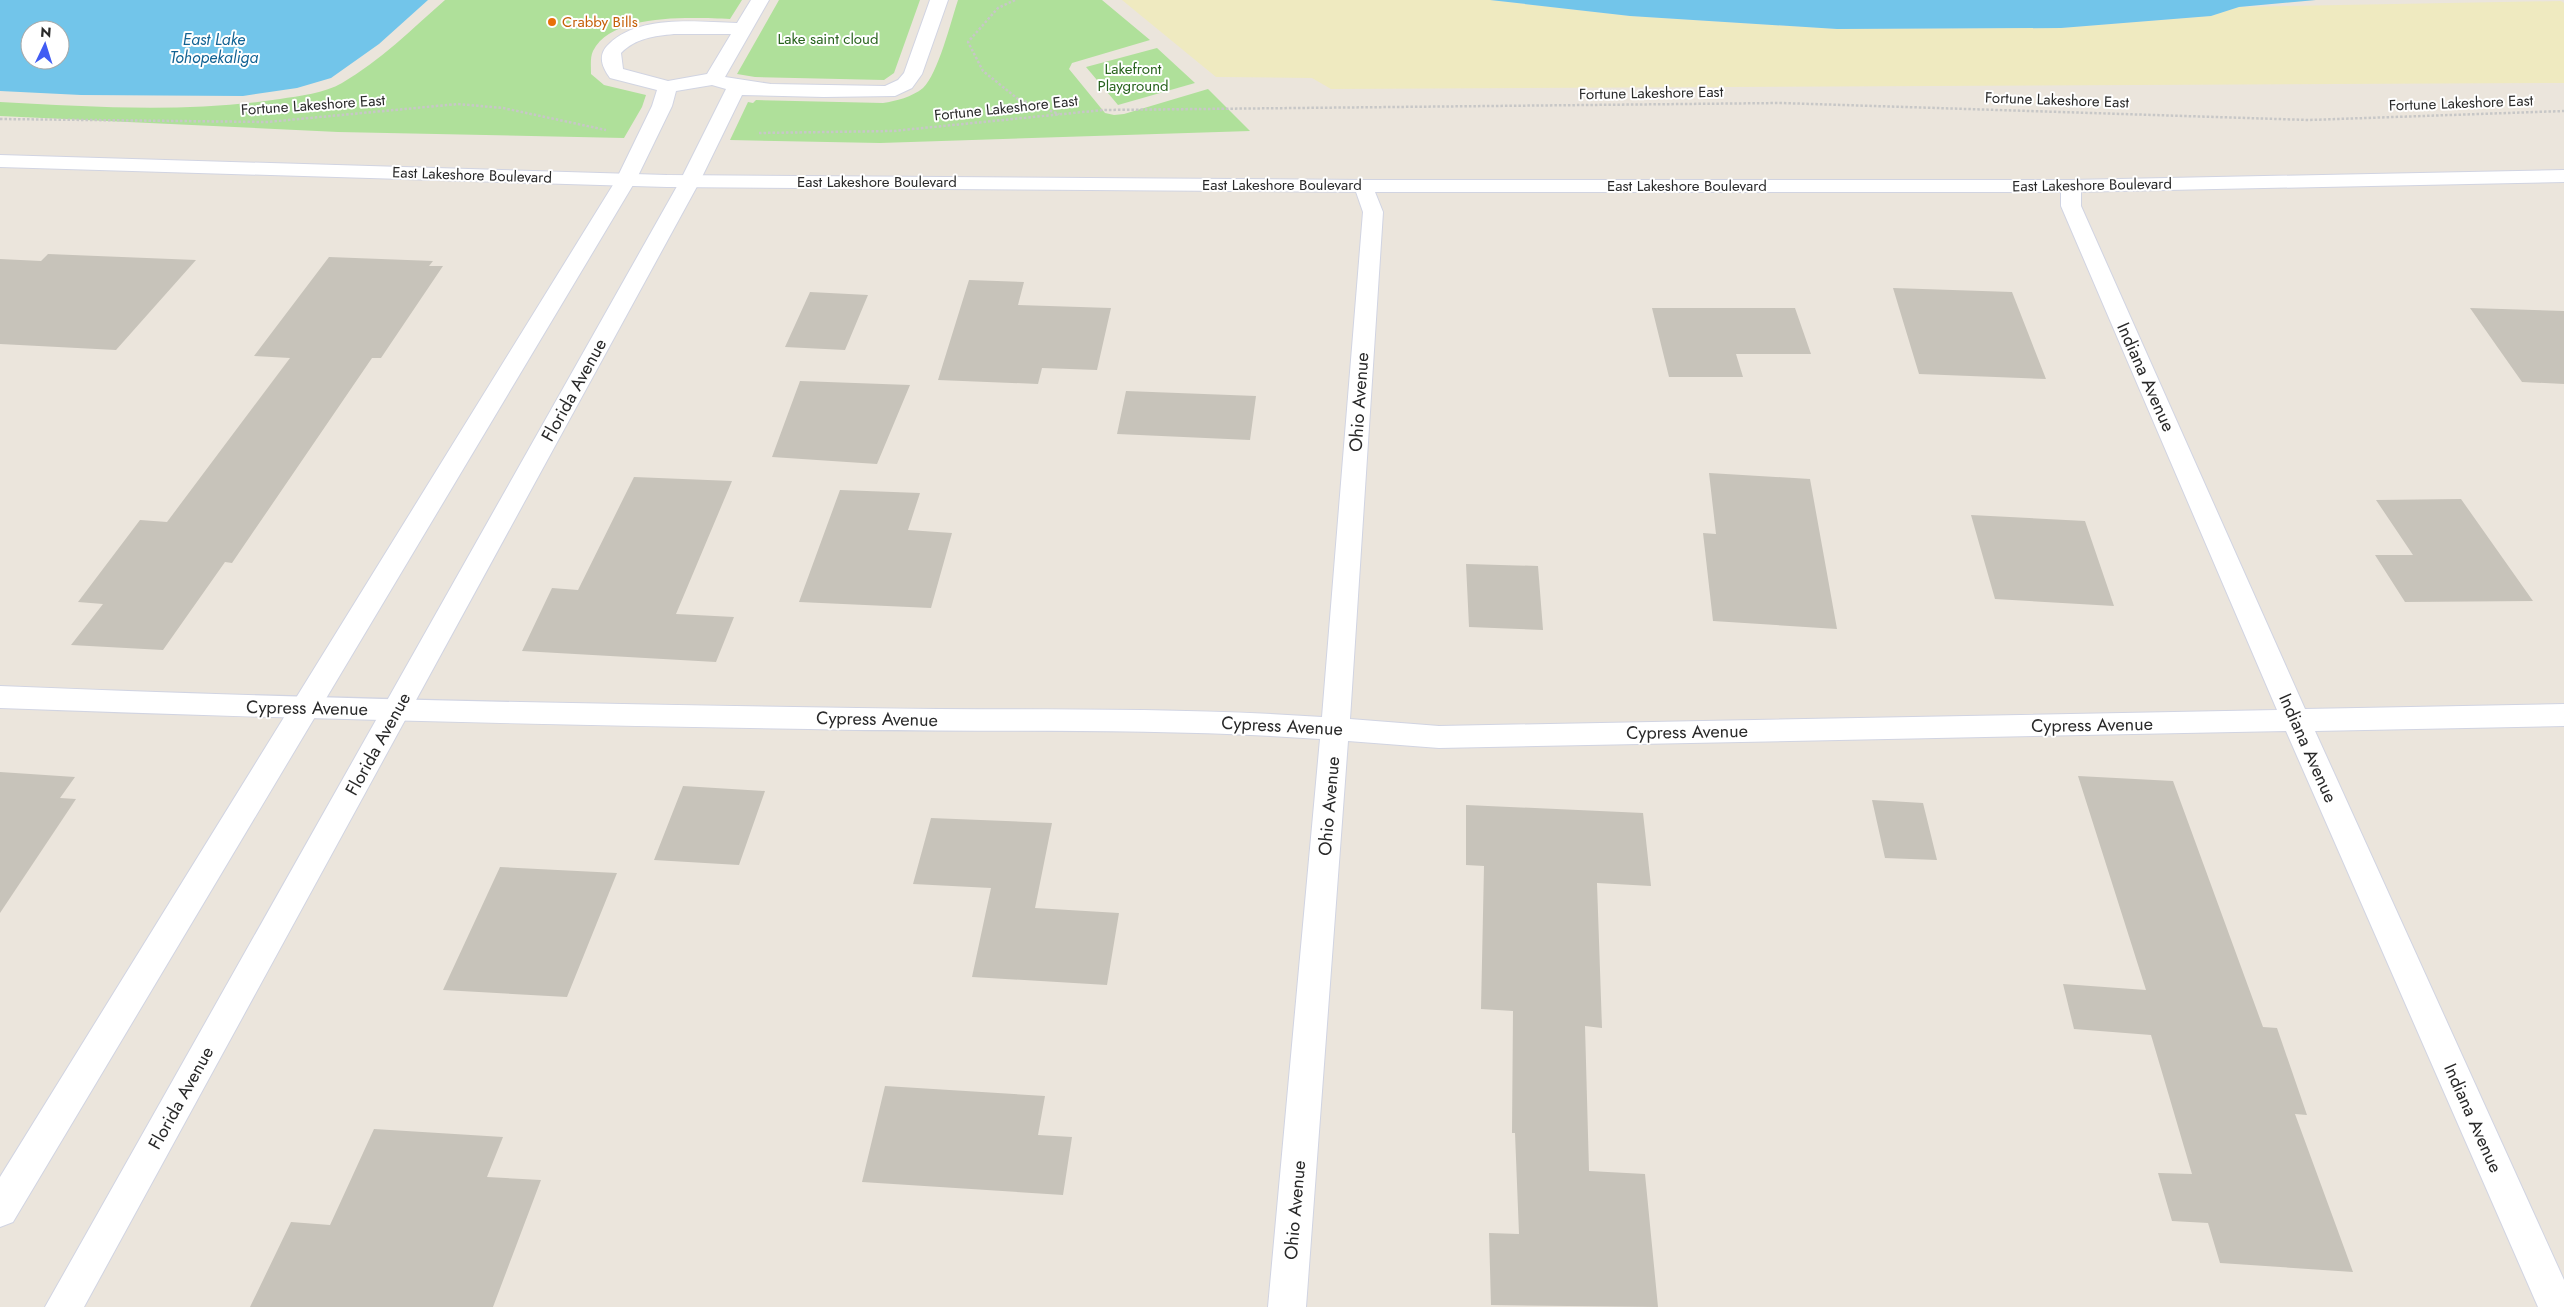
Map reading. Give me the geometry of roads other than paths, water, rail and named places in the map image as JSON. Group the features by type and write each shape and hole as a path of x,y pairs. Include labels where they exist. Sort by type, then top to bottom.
{"street":[{"path":"714,79 760,0"},
{"path":"743,29 669,28 645,31 618,43 610,54 611,67 617,74 668,87 714,79 721,84 747,88 888,92 905,84 913,74 939,0"},
{"path":"0,1210 626,180 662,106 668,87"},
{"name":"Florida Avenue","path":"64,1307 398,710 690,181 734,91 747,88"},
{"name":"East Lakeshore Boulevard","path":"0,161 626,180 1364,186 2071,186 2564,176"},
{"name":"Ohio Avenue","path":"1287,1307 1335,729 1373,212 1364,186"},
{"name":"Indiana Avenue","path":"2071,186 2071,206 2296,721 2557,1307"},
{"name":"Cypress Avenue","path":"0,697 249,708 307,707 858,720 1250,723 1439,737 2564,715"}],"water":[{"name":"East Lake Tohopekaliga","path":"0,0 428,0 379,44 331,78 297,88 243,96 81,95 0,91"},
{"path":"1490,0 2316,0 2239,7 2211,16 2061,28 1837,29 1630,16"}],"place":[{"name":"Crabby Bills","path":"552,22"}],"park label":[{"name":"Lake saint cloud","path":"828,39"},
{"name":"Lakefront Playground","path":"1133,78"}]}
